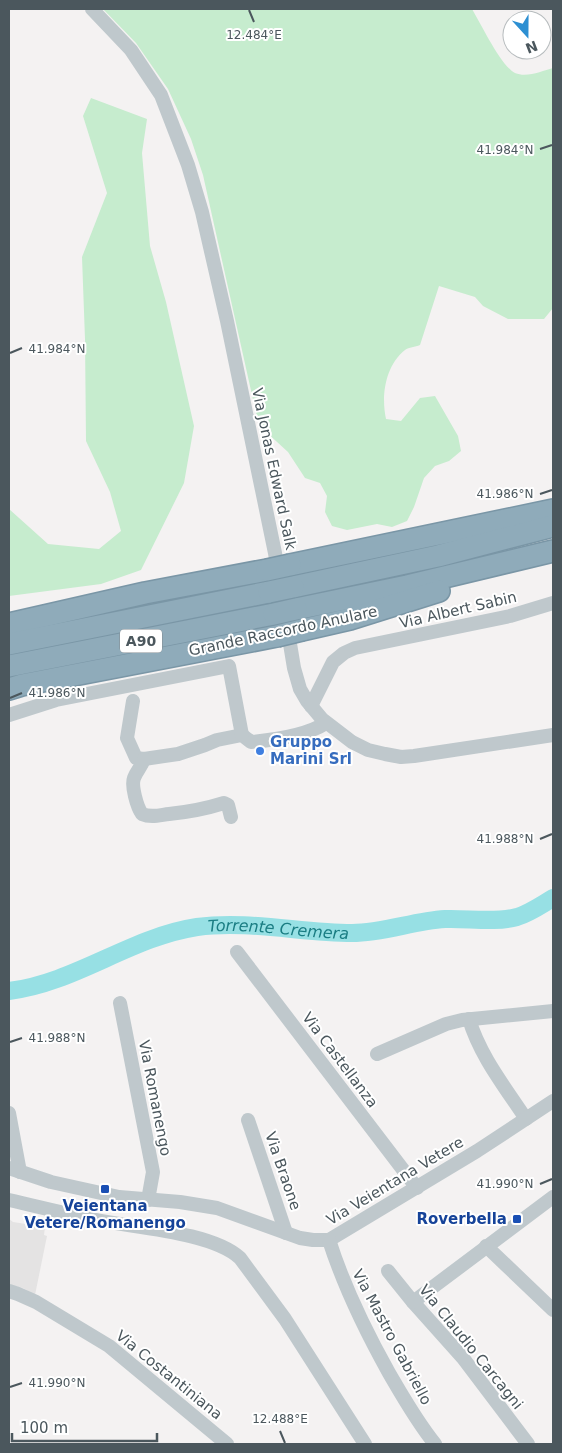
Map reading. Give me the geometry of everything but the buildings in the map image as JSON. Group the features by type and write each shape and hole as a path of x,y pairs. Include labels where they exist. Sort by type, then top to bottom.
{"highway":[{"path":"372,548 553,502"},
{"path":"9,624 553,510"},
{"name":"A90","path":"9,644 270,592 438,556 553,526"},
{"name":"Grande Raccordo Anulare","path":"9,666 274,614 553,553"},
{"name":"Grande Raccordo Anulare","path":"9,689 277,636 373,613 553,553"},
{"path":"9,614 146,594"},
{"path":"9,699 111,668"}],"street":[{"name":"Via Jonas Edward Salk","path":"92,9 131,50 161,95 188,165 202,212 227,321 275,553 294,668 300,689 310,706 326,723 360,747 401,757 553,735"},
{"name":"Via Albert Sabin","path":"310,706 333,662 344,653 355,648 510,616 553,603"},
{"path":"9,715 56,700 229,666 242,735 251,742 315,730 326,723"},
{"path":"133,701 127,738 136,758 144,759 178,754 205,746 217,740 242,735"},
{"path":"144,759 142,767 134,777 133,783 137,804 142,814 157,816 183,813 224,803 228,805 231,817"},
{"name":"Via Castellanza","path":"237,952 417,1188"},
{"name":"Via Romanengo","path":"120,1003 153,1172 148,1200"},
{"path":"377,1054 446,1024 469,1019 553,1011"},
{"path":"469,1019 480,1048 526,1119"},
{"name":"Via Veientana Vetere","path":"14,1170 69,1186 119,1197 180,1202 217,1208 306,1239 329,1240 417,1188 553,1101"},
{"path":"9,1113 14,1170"},
{"name":"Via Braone","path":"248,1120 286,1233"},
{"path":"9,1200 208,1240 233,1252 240,1258 285,1319 366,1444"},
{"path":"413,1302 486,1246 551,1203"},
{"name":"Via Mastro Gabriello","path":"329,1240 341,1277 377,1350 413,1414 435,1444"},
{"path":"486,1246 553,1310"},
{"name":"Via Claudio Carcagni","path":"388,1271 463,1358 528,1444"},
{"name":"Via Costantiniana","path":"9,1291 36,1302 109,1346 227,1444"}],"shaded area":[{"path":"9,1219 13,1222 45,1227 44,1235 47,1236 35,1295 23,1288 9,1285"}],"green space":[{"path":"103,9 472,9 502,60 515,73 524,75 553,68 553,308 544,319 508,319 483,306 475,297 439,286 420,345 405,350 393,364 389,373 384,401 386,419 401,421 420,398 435,396 458,436 461,451 449,461 435,466 424,478 407,521 392,527 377,524 347,530 332,526 325,512 327,496 320,483 305,478 288,452 265,431 256,413 203,175 191,139 168,89 136,43"},
{"path":"91,98 147,119 142,153 150,246 166,302 194,426 184,483 141,570 101,584 9,596 9,509 48,544 99,549 121,531 110,492 86,441 82,257 107,193 83,116"}],"waterway":[{"name":"Torrente Cremera","path":"9,991 57,979 149,940 197,927 236,925 352,933 445,919 508,919 535,909 553,898"}],"place":[{"name":"Gruppo Marini Srl","path":"260,751"},
{"name":"Veientana Vetere/Romanengo","path":"105,1189"},
{"name":"Roverbella","path":"517,1219"}]}
